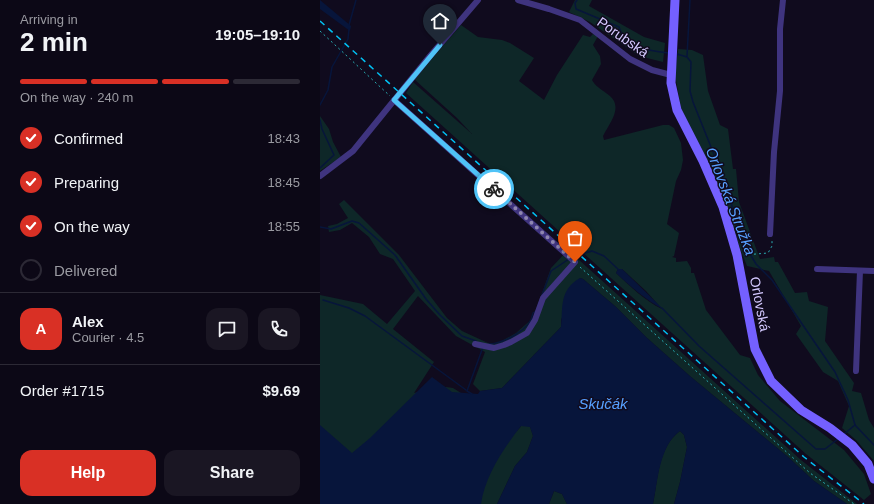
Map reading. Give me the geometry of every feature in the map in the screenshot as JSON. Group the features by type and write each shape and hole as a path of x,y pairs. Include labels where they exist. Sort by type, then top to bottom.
{"main road":[{"name":"Orlovská","path":"675,0 671,83 677,110 703,161 723,207 737,255 755,349 771,381 800,410 830,428 852,446 868,464 874,479"}],"street":[{"path":"320,176 353,152 394,100 478,0"},
{"name":"Porubská","path":"518,0 580,20 630,59 652,70 671,75"},
{"path":"770,234 774,152 780,91 780,29 783,0"},
{"path":"394,100 574,261 543,298 535,320 527,333 504,346 494,348 478,344"},
{"path":"817,269 874,271"},
{"path":"856,371 860,271"}],"path":[{"path":"320,31 394,100"},
{"path":"748,254 768,253 772,246 770,234"},
{"path":"574,261 810,473 854,504"}],"green space":[{"path":"575,0 592,0 589,6 644,37 665,43 663,62 639,56 590,22 569,12"},
{"path":"461,25 478,37 502,40 510,43 534,58 519,81 544,100 557,75 583,35 590,37 593,34 598,36 593,45 600,56 601,64 592,80 596,86 612,98 616,108 603,136 604,140 663,125 669,125 674,128 681,143 683,160 681,170 676,181 667,224 679,233 674,256 672,257 676,258 676,262 687,261 691,268 691,273 694,273 706,310 740,355 750,358 758,375 780,401 844,450 864,474 871,494 864,500 806,454 406,93 413,82 472,134 457,118 414,79","holes":["618,269 622,269 646,291 662,309 644,298 616,273"]},
{"path":"678,49 692,50 703,55 708,91 720,125 728,129 733,169 736,169 739,202 760,259 774,257 775,262 778,262 795,293 807,292 809,301 828,307 825,341 854,383 852,391 861,393 869,420 874,428 874,461 856,440 842,428 849,406 838,381 823,372 796,334 801,326 769,271 747,266 723,196 681,108 675,75"},
{"path":"320,116 329,129 333,142 341,157 320,171"},
{"path":"344,200 399,255 447,318 462,331 488,343 498,343 516,333 533,318 551,268 568,250 801,460 857,504 847,504 814,481 788,457 691,377 647,338 616,307 580,278 561,320 561,327 502,388 480,391 473,384 485,352 456,336 418,296 393,329 434,362 414,393 439,386 453,388 509,423 517,431 521,426 530,426 533,436 527,452 515,466 497,504 320,504 320,295 363,304 387,324 415,291 393,259 380,254 369,237 352,223 340,230 329,232 328,226 337,224 348,218 339,204"},
{"path":"680,431 684,435 687,447 674,504 653,504 663,455 667,446"},
{"path":"554,491 562,494 567,504 549,504"}],"water":[{"path":"320,0 351,26 350,31 320,9"},
{"path":"618,269 622,269 664,310 645,298 627,283 616,273"},
{"name":"Skučák","path":"580,278 616,307 647,338 691,377 788,457 814,481 847,504 674,504 687,447 684,435 680,431 668,446 660,464 653,504 567,504 562,494 554,491 549,504 497,504 515,466 527,452 533,436 530,427 521,426 496,463 487,483 481,504 320,504 320,425 352,453 370,438 432,377 452,392 478,394 480,391 502,388 561,327 562,306 565,294 568,288"}],"waterway":[{"path":"349,25 356,0"},
{"name":"Orlovská Stružka","path":"577,0 575,3 576,9 619,27 624,38 634,45 657,52 669,53"},
{"path":"687,56 690,0"},
{"path":"320,105 328,90 332,67 348,39 349,29"},
{"name":"Orlovská Stružka","path":"677,54 687,57 691,62 690,91 693,102 715,157 747,249 756,264 772,280 835,372 848,400 855,425 874,445"},
{"path":"320,120 322,129 334,155 320,168"},
{"path":"320,227 331,229 352,221 359,223 395,255 426,299 440,315 462,336 476,341"},
{"path":"572,257 592,251 604,256 619,270"},
{"path":"489,344 509,338 527,325 533,313 536,311 551,271 569,259"},
{"path":"323,300 349,308 365,316 466,390"},
{"path":"662,308 699,346 816,449 825,449 838,439"},
{"path":"472,394 467,391 483,347"},
{"path":"844,434 855,425"}],"railway":[{"path":"320,21 804,457 864,504"}],"way so far":[{"path":"494,189 575,262"}],"route":[{"path":"440,45 394,100 494,189"}]}
